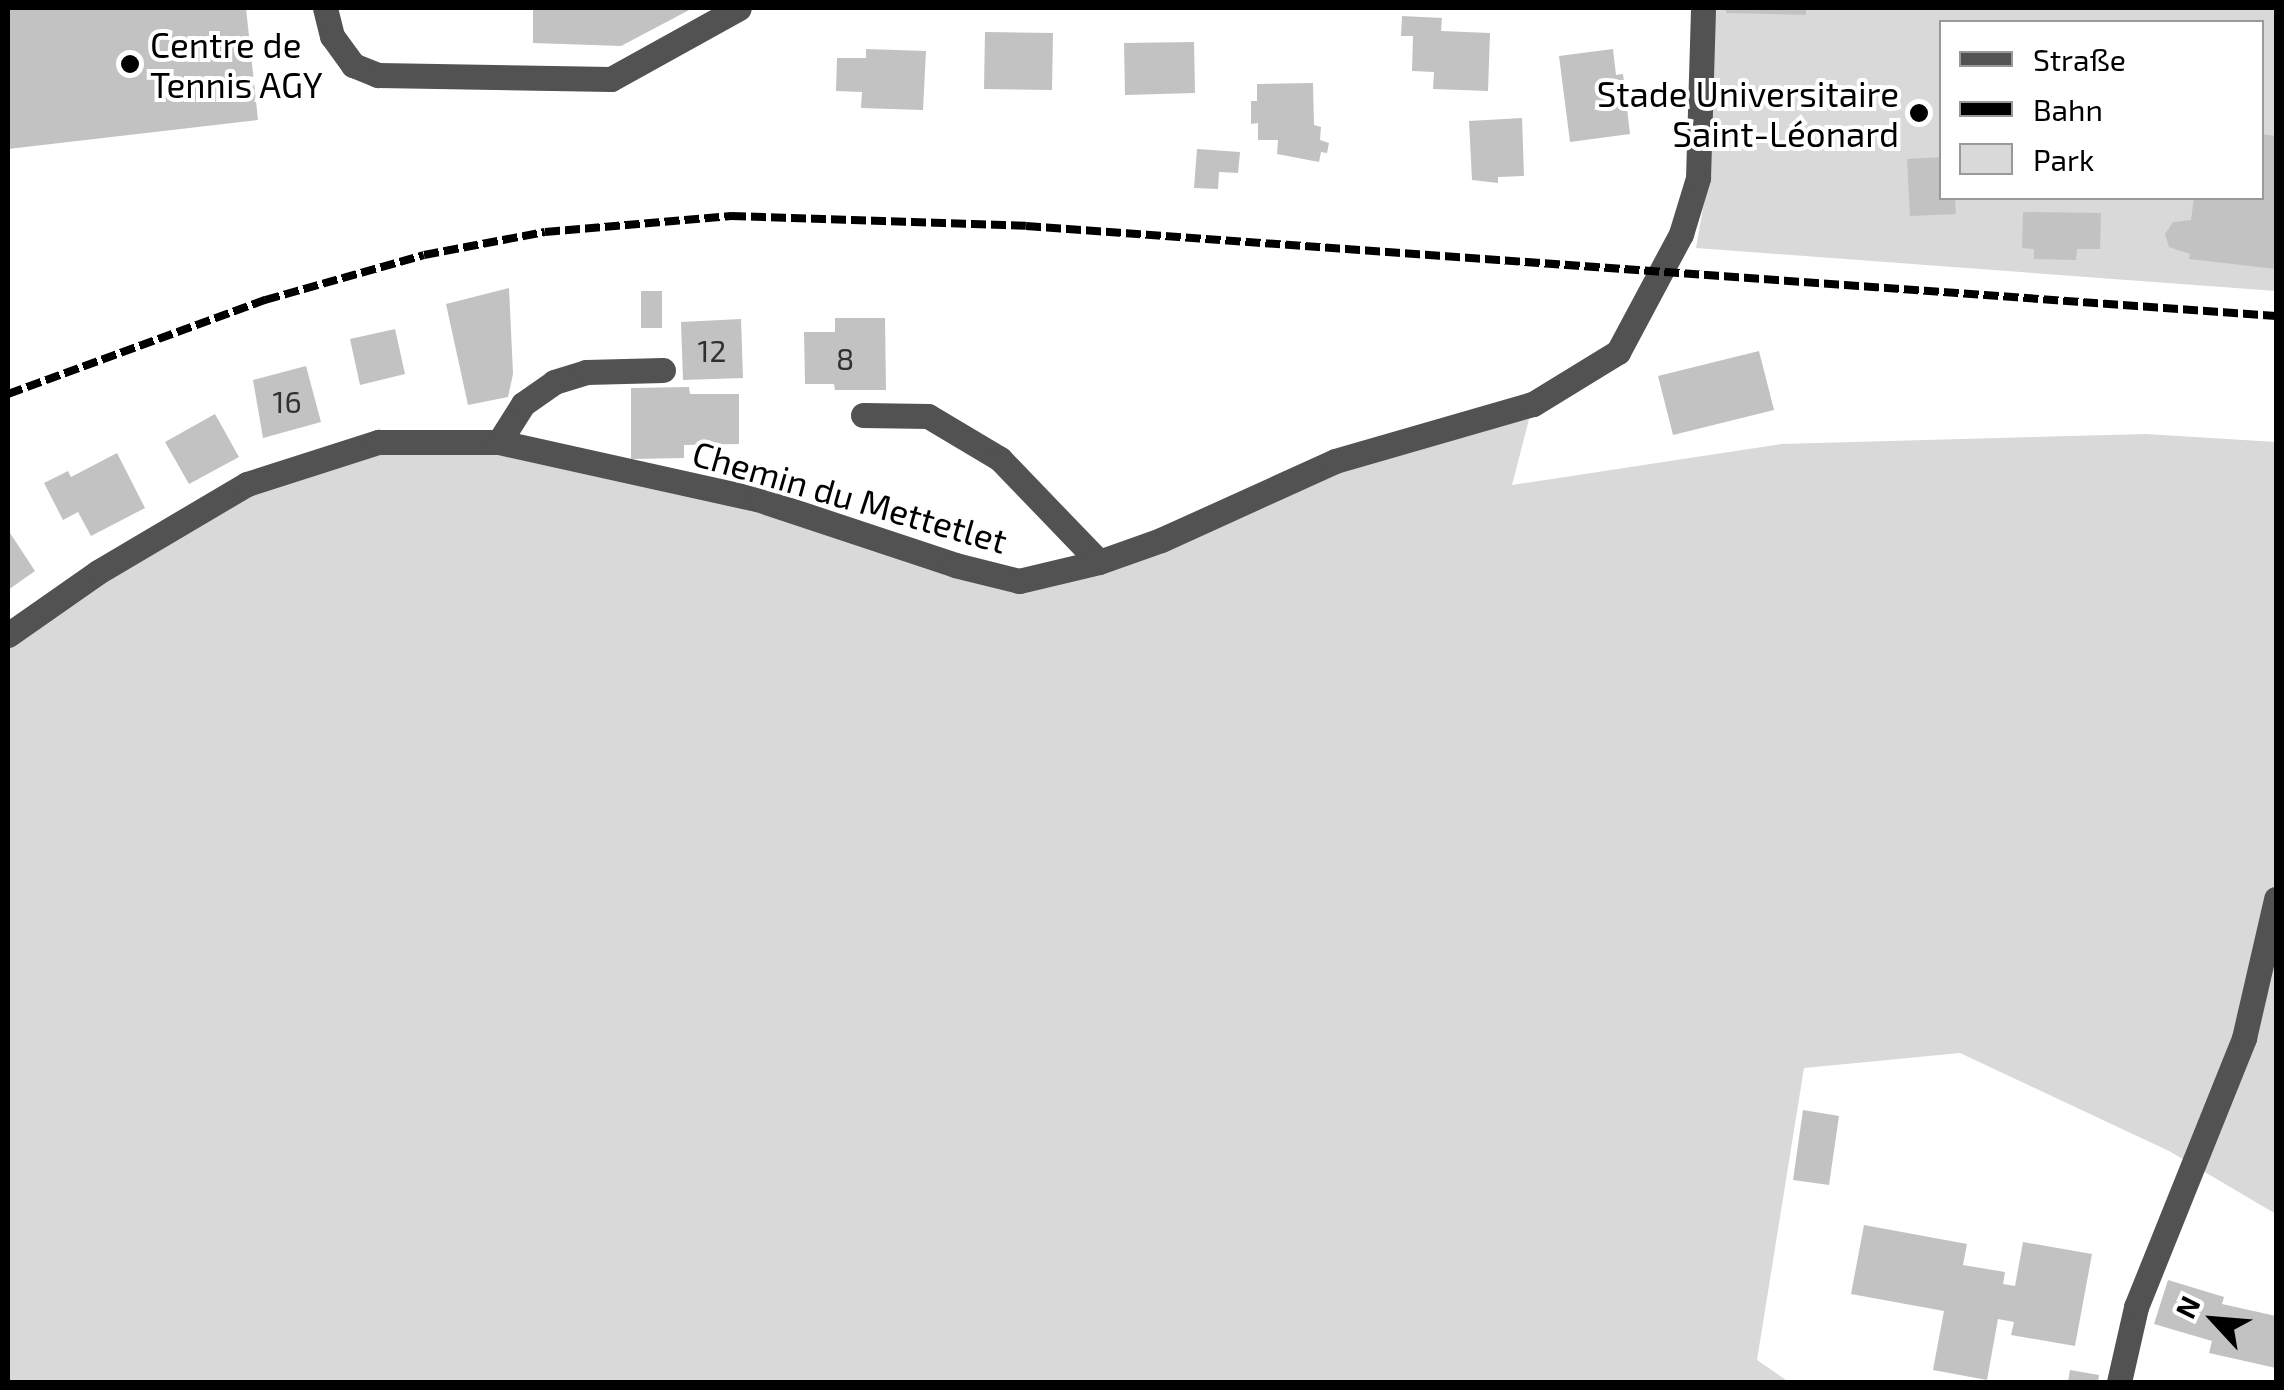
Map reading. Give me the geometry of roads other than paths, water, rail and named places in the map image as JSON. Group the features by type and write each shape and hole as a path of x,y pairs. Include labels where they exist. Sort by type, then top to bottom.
{"street":[{"path":"325,8 332,36 353,65 378,75 611,79 738,8"},
{"name":"Chemin du Mettetlet","path":"8,635 98,572 247,484 378,442 498,442 757,499 955,565 1019,581 1099,562 1161,540 1335,462 1533,404 1618,352 1690,208 1698,178 1704,8"},
{"path":"498,442 523,404 554,382 586,372 662,370"},
{"path":"863,415 928,416 1000,459 1099,562"},
{"path":"2119,1382 2136,1307 2244,1038 2276,899"}],"railway":[{"path":"8,394 265,300 424,255 545,232 731,216 1026,226 2276,316"}],"place":[{"name":"Centre de Tennis AGY","path":"130,64"},
{"name":"Stade Universitaire Saint-Léonard","path":"1919,113"}]}
